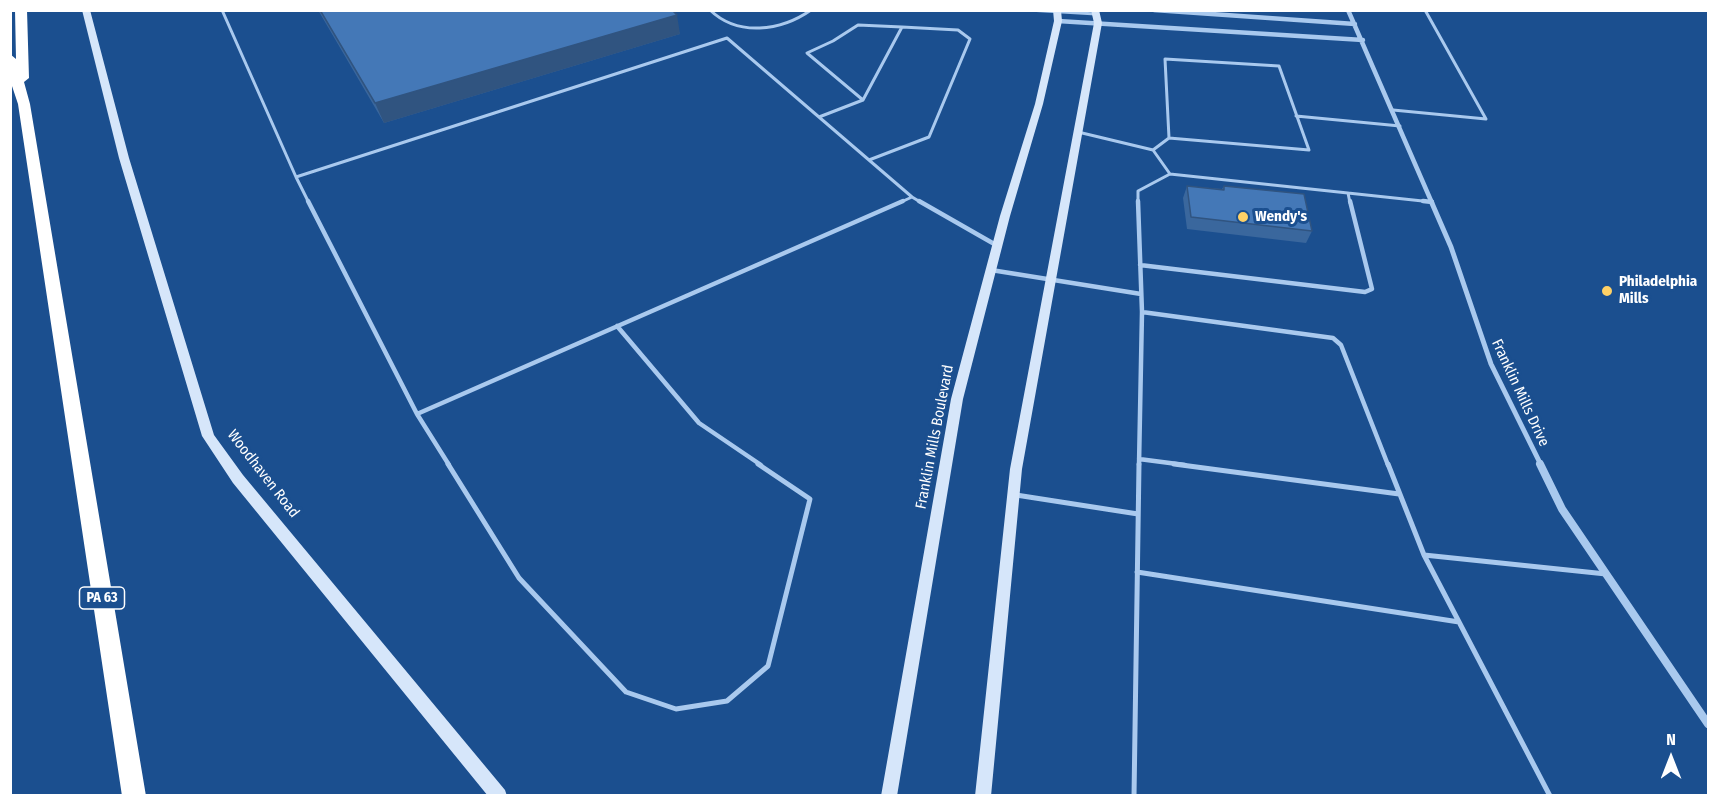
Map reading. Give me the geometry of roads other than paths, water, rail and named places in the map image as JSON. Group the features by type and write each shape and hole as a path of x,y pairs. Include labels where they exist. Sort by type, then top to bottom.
{"highway":[{"path":"21,10 24,104"},
{"name":"PA 63","path":"10,58 24,104 134,795"}],"street":[{"name":"Woodhaven Road","path":"86,10 124,158 208,436 238,479 499,795"},
{"path":"1154,10 1355,24"},
{"name":"Franklin Mills Drive","path":"1348,10 1364,40 1453,253 1491,364 1562,509 1708,724"},
{"path":"1057,15 1096,16 1364,40"},
{"name":"Franklin Mills Boulevard","path":"887,793 957,399 1039,104 1057,15"},
{"path":"983,795 1013,495 1078,132 1096,16"}],"lane":[{"path":"222,10 296,177 417,414 519,578 626,692 676,709 727,701 768,666 810,499 699,423 617,326"},
{"path":"710,10 721,20 734,26 754,27 780,24 804,16 810,10"},
{"path":"1028,10 1057,15 1096,16"},
{"path":"1393,110 1486,119 1425,10"},
{"path":"862,100 807,53 833,41 858,25 958,30 970,39 929,138 869,160"},
{"path":"296,177 728,38 734,26"},
{"path":"819,117 862,100 902,27"},
{"path":"728,38 912,197 998,246"},
{"path":"1153,150 1169,138 1309,150 1279,66 1165,59 1169,138"},
{"path":"1296,116 1400,126"},
{"path":"1078,132 1153,150 1170,174"},
{"path":"1134,795 1142,312 1138,191 1170,174 1432,202"},
{"path":"1140,265 1365,292 1372,289 1348,193"},
{"path":"417,414 912,197"},
{"path":"991,270 1141,294"},
{"path":"1142,312 1333,338 1341,345 1424,555 1550,795"},
{"path":"1139,459 1399,494"},
{"path":"1013,495 1138,514"},
{"path":"1424,555 1606,574"},
{"path":"1137,572 1459,622"}],"place":[{"name":"Wendy's","path":"1243,217"},
{"name":"Philadelphia Mills","path":"1607,291"}]}
